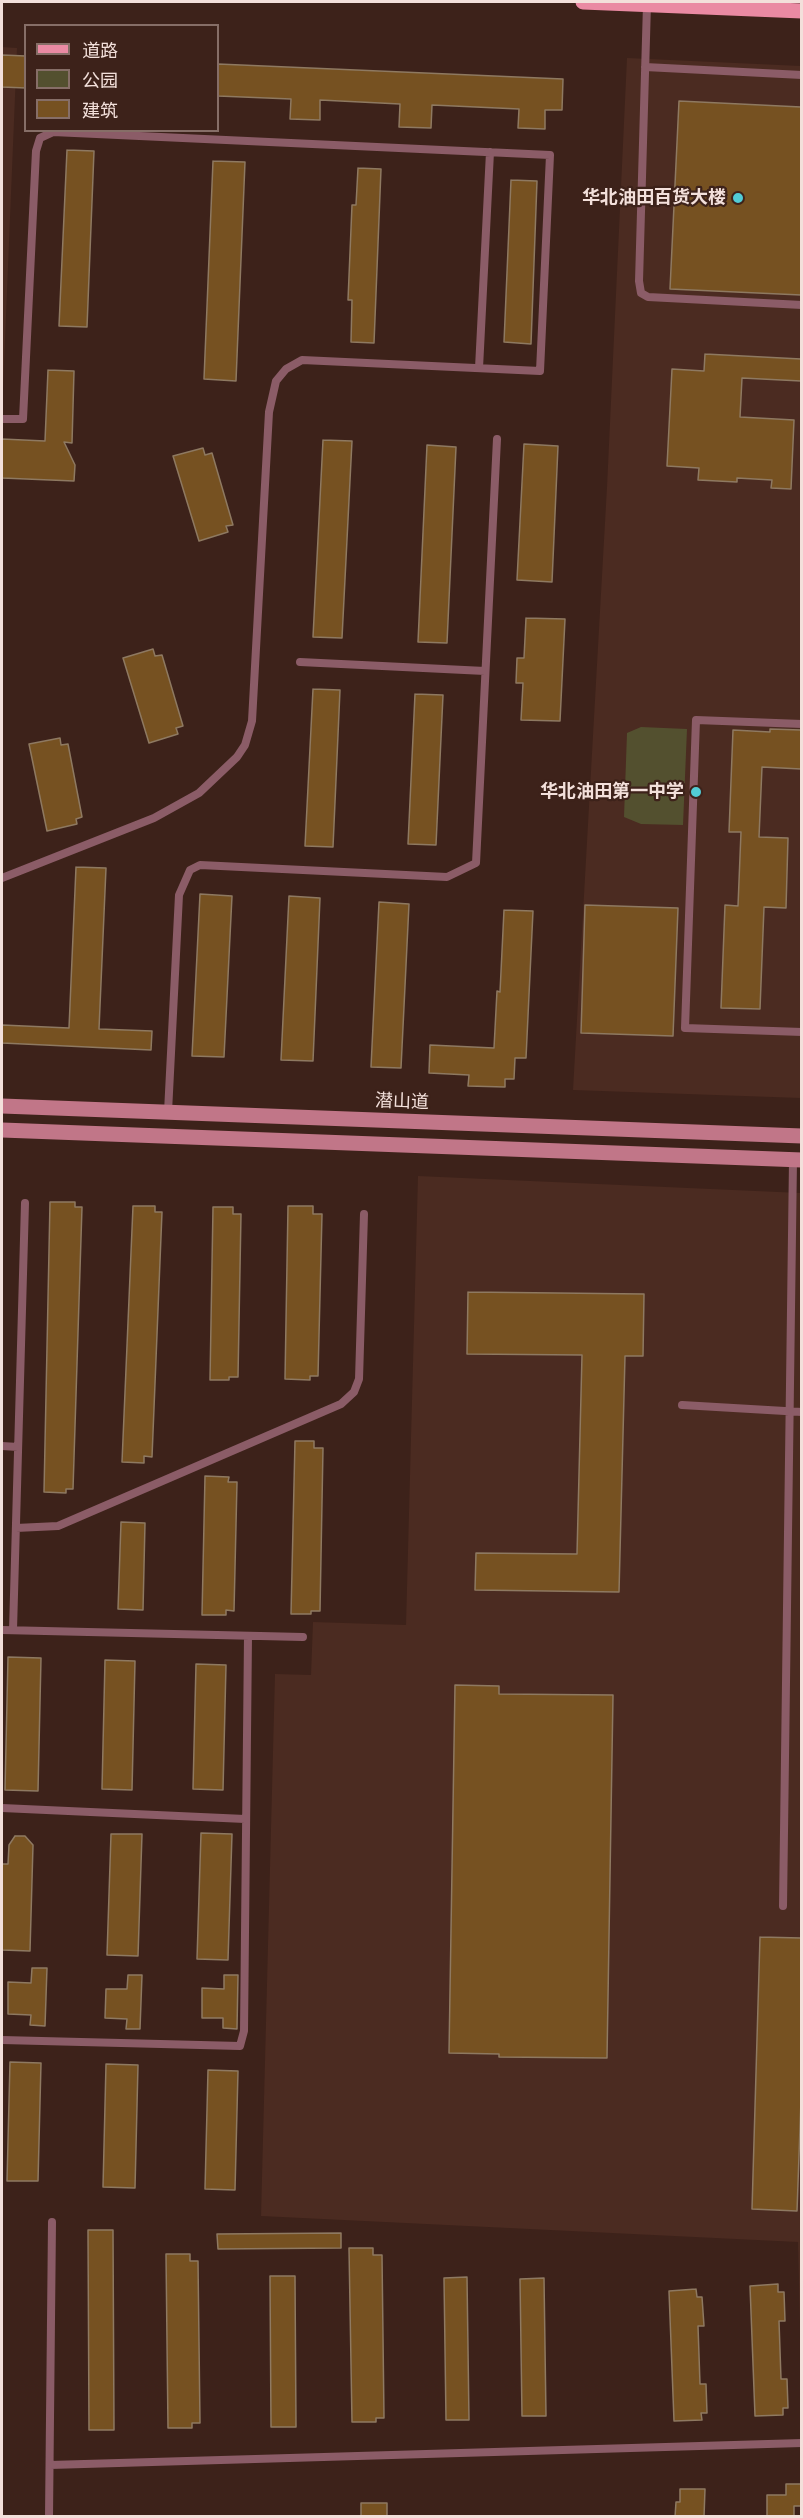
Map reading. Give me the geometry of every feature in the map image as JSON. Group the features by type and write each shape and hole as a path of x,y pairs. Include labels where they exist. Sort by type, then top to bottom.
{"main road":[{"path":"583,2 801,11"},
{"name":"潜山道","path":"2,1106 801,1136"},
{"path":"2,1130 797,1160"}],"lane":[{"path":"647,4 639,281 641,293 648,297 801,305"},
{"path":"645,67 801,75"},
{"path":"2,419 22,419 36,151 40,138 53,132 550,155 540,371 303,360 286,369 276,381 269,412 252,722 245,745 237,757 199,793 154,818 2,878"},
{"path":"479,368 490,152"},
{"path":"168,1112 179,895 190,870 200,865 447,877 476,863 497,439"},
{"path":"300,662 485,671"},
{"path":"801,724 696,720 685,1028 801,1032"},
{"path":"783,1906 790,1411 797,1160"},
{"path":"13,1630 25,1203"},
{"path":"16,1528 58,1526 341,1404 354,1392 359,1379 364,1214"},
{"path":"682,1404 801,1412"},
{"path":"2,1446 18,1447"},
{"path":"2,1629 303,1637"},
{"path":"2,2040 240,2046 245,2020 248,1636"},
{"path":"2,1808 245,1819"},
{"path":"49,2517 52,2222"},
{"path":"50,2465 801,2443"}],"shaded area":[{"path":"2,47 17,48 3,389 2,389"},
{"name":"华北油田第一中学","path":"627,58 801,66 801,1098 573,1090 607,487"},
{"path":"418,1176 801,1193 801,2364 798,2242 261,2216 275,1674 311,1675 313,1622 406,1625"}],"green space":[{"path":"641,727 687,729 683,825 641,824 624,817 627,733"}],"building":[{"path":"2,55 24,56 24,88 2,87"},
{"path":"219,64 563,79 562,110 545,110 545,129 518,128 519,109 432,105 431,128 399,127 400,104 320,100 320,120 290,119 291,99 219,96"},
{"name":"华北油田百货大楼","path":"679,101 801,107 801,295 670,289"},
{"path":"67,150 94,151 87,327 59,326"},
{"path":"213,161 245,162 236,381 204,379"},
{"path":"358,168 381,169 374,343 351,342 352,300 348,300 352,205 356,205"},
{"path":"511,180 537,181 531,344 504,342"},
{"path":"705,354 801,359 801,381 742,378 740,417 794,420 791,489 771,488 772,480 737,478 737,482 698,480 699,468 667,466 672,369 704,371"},
{"path":"48,370 74,371 72,443 64,442 75,465 74,481 2,478 2,439 45,441"},
{"path":"323,440 352,441 342,638 313,637"},
{"path":"524,444 558,446 552,582 517,580"},
{"path":"427,445 456,447 447,643 418,642"},
{"path":"203,448 205,455 212,453 233,525 226,526 228,532 199,541 173,456"},
{"path":"526,618 565,619 560,721 521,720 523,683 516,683 517,658 524,658"},
{"path":"153,649 155,656 162,655 183,726 176,728 178,734 149,743 123,658"},
{"path":"313,689 340,690 333,847 305,846"},
{"path":"415,694 443,695 436,845 408,844"},
{"path":"770,729 801,730 801,769 762,767 759,837 788,838 786,908 764,907 760,1009 721,1008 725,905 738,906 741,832 729,832 733,730 770,732"},
{"path":"60,738 61,745 68,744 82,817 76,819 77,824 47,831 29,744"},
{"path":"76,867 106,868 99,1029 152,1031 151,1050 2,1043 2,1025 69,1028"},
{"path":"200,894 232,896 224,1057 192,1056"},
{"path":"289,896 320,898 313,1061 281,1060"},
{"path":"379,902 409,904 401,1068 371,1067"},
{"path":"585,905 678,908 673,1036 581,1033"},
{"path":"504,910 533,911 526,1058 515,1058 514,1079 505,1079 505,1087 468,1086 469,1075 429,1073 430,1045 494,1048 497,991 500,992"},
{"path":"50,1202 75,1202 75,1207 82,1207 73,1489 66,1489 66,1493 44,1492"},
{"path":"133,1206 155,1206 155,1212 162,1212 152,1457 144,1456 144,1463 122,1462"},
{"path":"288,1206 313,1206 313,1214 322,1214 318,1376 310,1376 310,1380 285,1379"},
{"path":"213,1207 233,1207 233,1214 241,1214 238,1377 229,1377 229,1380 210,1380"},
{"path":"468,1292 644,1294 643,1356 625,1356 619,1592 475,1590 476,1553 577,1554 582,1355 467,1354"},
{"path":"295,1441 314,1441 314,1448 323,1448 320,1611 311,1611 311,1614 291,1614"},
{"path":"205,1476 229,1477 228,1482 237,1482 234,1611 226,1610 226,1615 202,1615"},
{"path":"121,1522 145,1523 143,1610 118,1609"},
{"path":"8,1657 41,1658 38,1791 5,1790"},
{"path":"105,1660 135,1661 132,1790 102,1789"},
{"path":"196,1664 226,1665 223,1790 193,1789"},
{"path":"455,1685 499,1686 499,1694 613,1695 607,2058 499,2057 499,2054 449,2053"},
{"path":"201,1833 232,1834 228,1960 197,1959"},
{"path":"111,1834 142,1834 138,1956 107,1955"},
{"path":"15,1836 25,1836 33,1845 30,1951 2,1950 2,1864 8,1864 9,1845"},
{"path":"760,1937 801,1938 801,2100 797,2211 752,2209"},
{"path":"32,1968 47,1968 45,2026 30,2025 31,2015 8,2014 8,1982 31,1983"},
{"path":"128,1975 142,1975 140,2029 126,2029 127,2019 105,2018 106,1989 127,1989"},
{"path":"224,1975 238,1975 237,2029 223,2028 223,2018 202,2018 202,1988 224,1989"},
{"path":"10,2062 41,2063 38,2181 7,2181"},
{"path":"106,2064 138,2065 135,2188 103,2187"},
{"path":"208,2070 238,2071 235,2190 205,2189"},
{"path":"88,2230 113,2230 114,2430 89,2430"},
{"path":"341,2233 341,2248 218,2249 217,2234"},
{"path":"349,2248 373,2248 373,2255 382,2255 384,2418 376,2418 376,2422 352,2422"},
{"path":"166,2254 190,2254 190,2261 198,2261 200,2423 192,2423 192,2428 168,2428"},
{"path":"270,2276 295,2276 296,2427 271,2427"},
{"path":"467,2277 469,2420 446,2420 444,2278"},
{"path":"544,2278 546,2416 522,2416 520,2279"},
{"path":"778,2284 778,2292 784,2292 785,2321 779,2321 781,2379 787,2379 788,2408 783,2408 783,2415 755,2416 750,2286"},
{"path":"696,2289 697,2297 702,2297 704,2326 698,2326 700,2384 706,2384 707,2413 701,2413 702,2420 674,2421 669,2291"},
{"path":"786,2484 801,2484 801,2506 794,2506 794,2517 767,2517 767,2495 786,2495"},
{"path":"680,2489 705,2489 704,2517 675,2517 676,2502 680,2502"},
{"path":"361,2503 387,2503 387,2517 361,2517"}],"place":[{"name":"华北油田百货大楼","path":"738,198"},
{"name":"华北油田第一中学","path":"696,792"}]}
